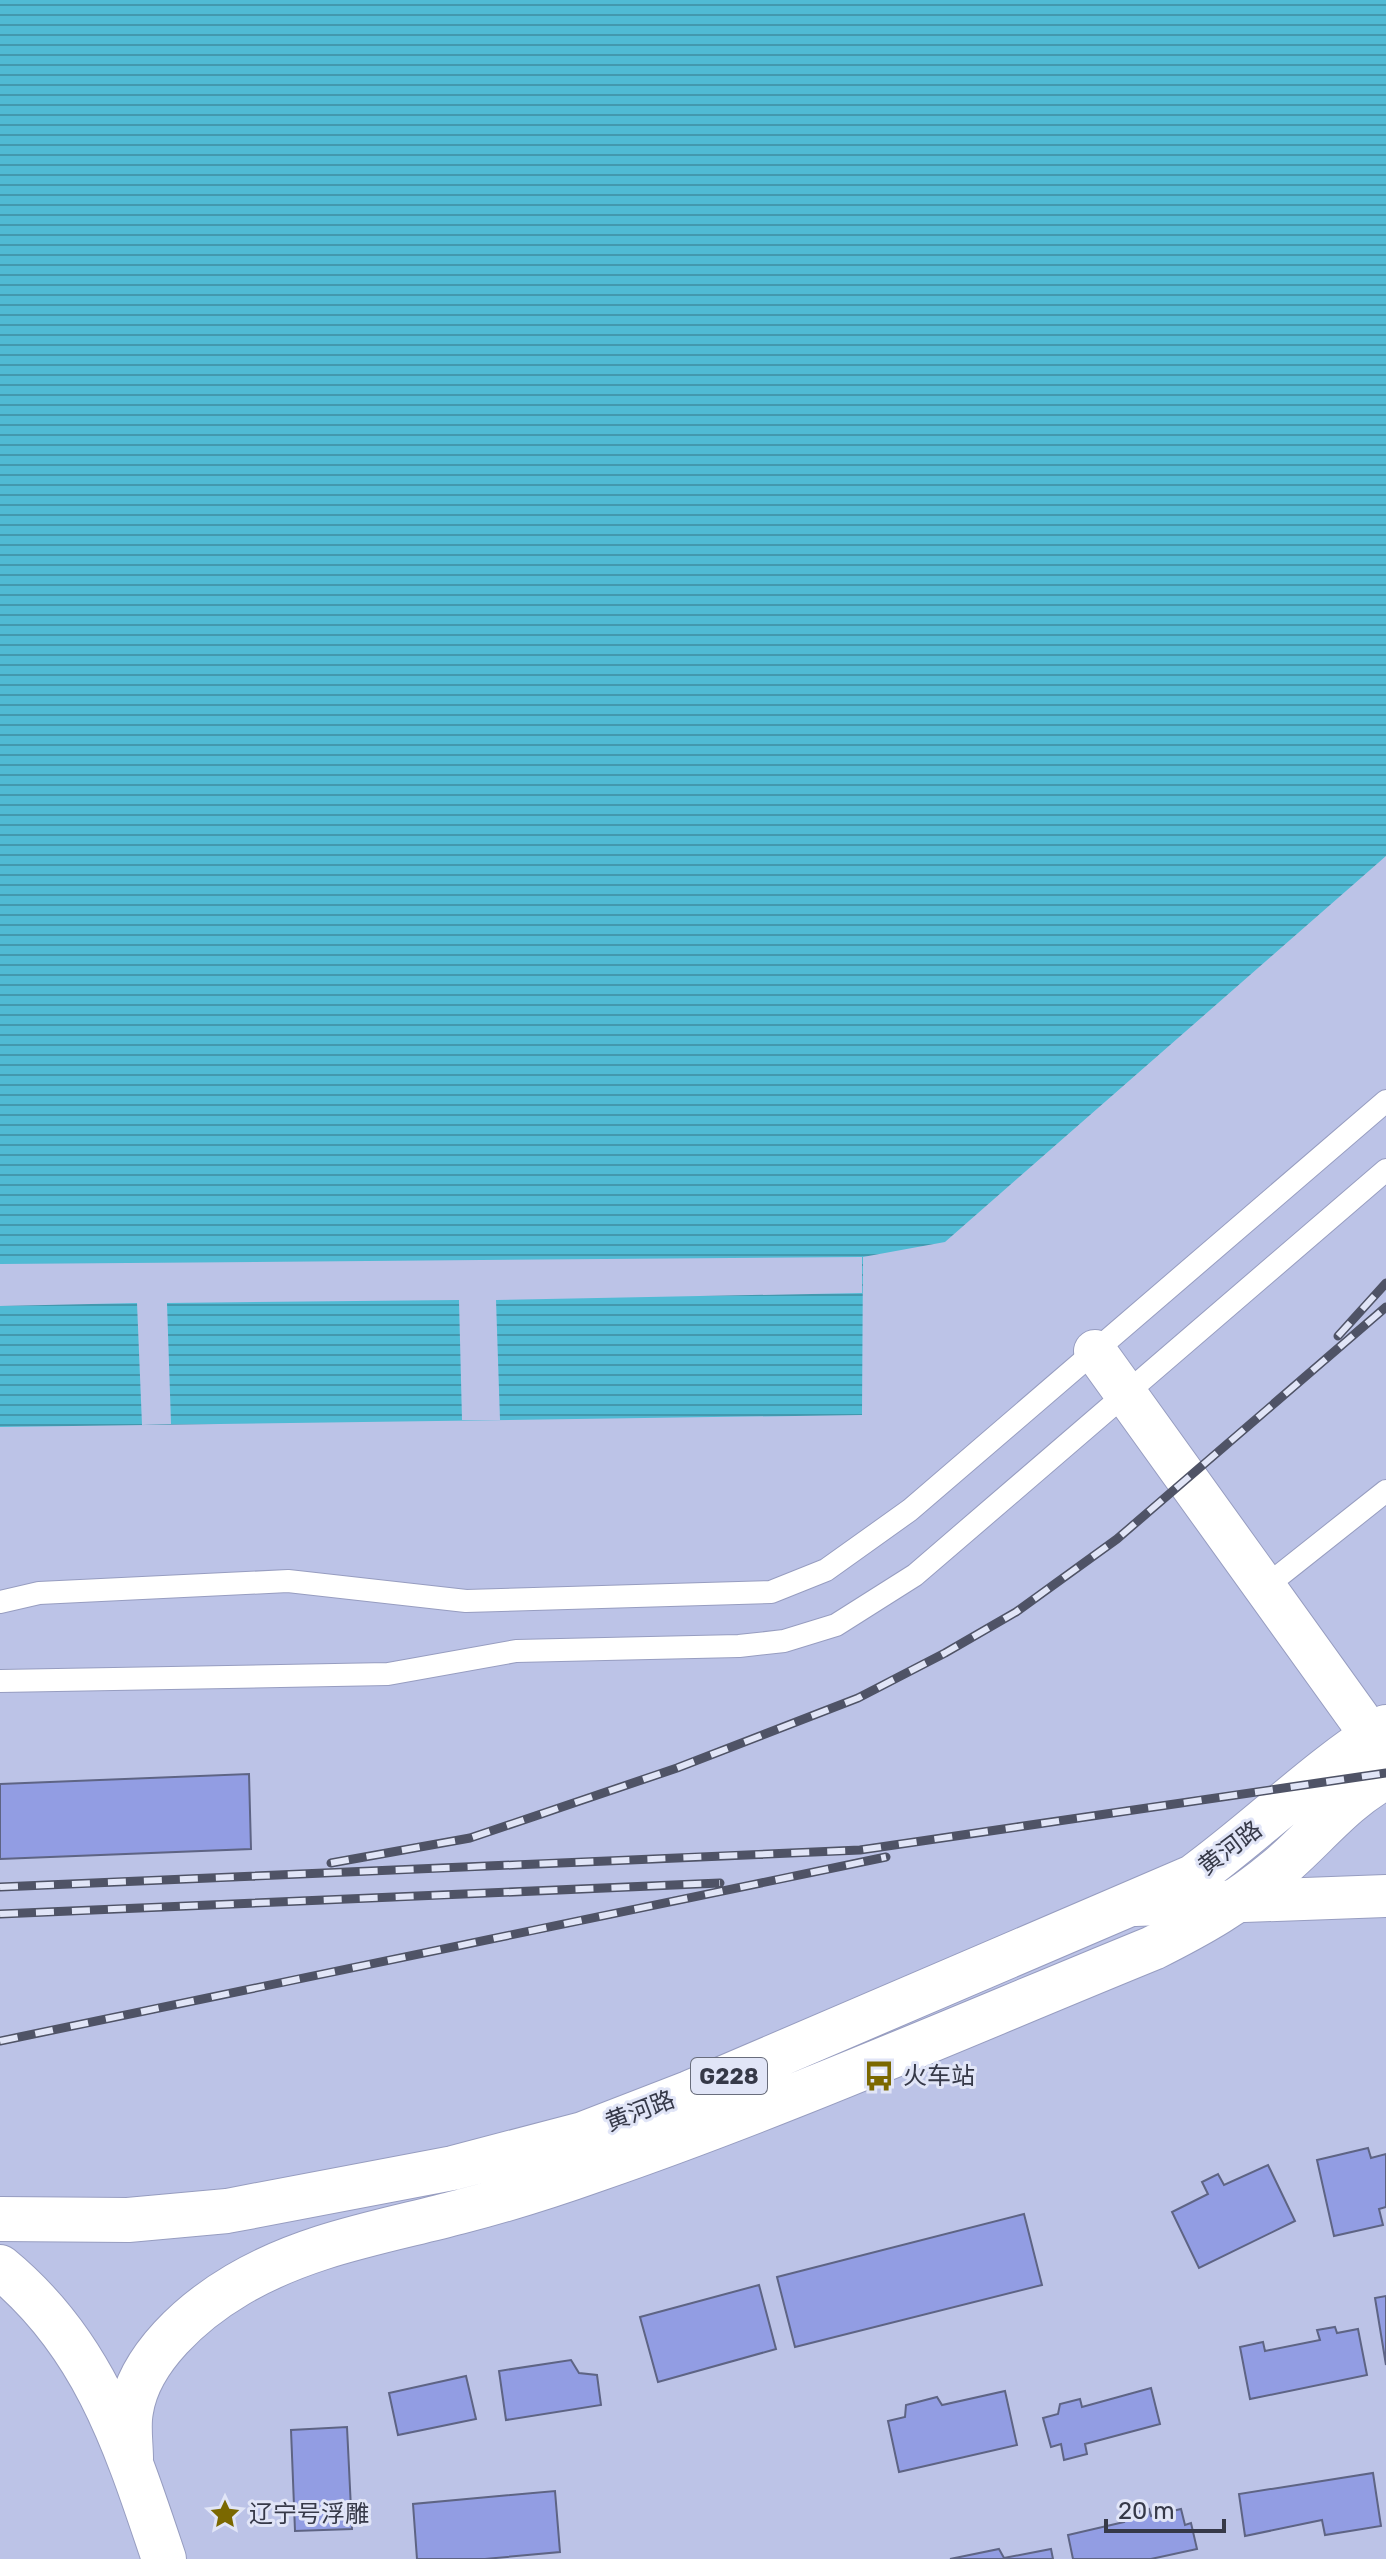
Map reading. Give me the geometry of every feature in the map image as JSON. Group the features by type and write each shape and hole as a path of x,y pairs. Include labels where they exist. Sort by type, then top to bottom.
{"highway":[{"name":"黄河路","path":"0,2219 128,2220 227,2211 453,2168 583,2134 1135,1905 1193,1877 1381,1740"},
{"name":"黄河路","path":"131,2459 131,2410 148,2367 185,2323 235,2286 287,2259 347,2239 462,2211 596,2170 704,2130 1153,1948 1222,1913 1331,1819 1386,1777"},
{"path":"0,2267 31,2293 63,2330 110,2411 131,2459"},
{"name":"G228","path":"131,2459 164,2559"}],"street":[{"path":"1095,1351 1265,1587 1381,1740"},
{"path":"1135,1905 1386,1896"}],"lane":[{"path":"0,1602 39,1593 288,1581 466,1601 771,1592 826,1570 869,1542 1386,1101"},
{"path":"0,1681 388,1674 516,1651 739,1646 784,1641 836,1625 904,1582 1386,1170"},
{"path":"1265,1587 1386,1491"}],"water":[{"path":"0,0 1386,0 1386,856 945,1242 863,1257 862,1415 0,1427"}],"pier":[{"path":"862,1257 862,1293 496,1300 500,1420 462,1420 459,1300 167,1303 171,1424 142,1425 137,1303 0,1306 0,1264"}],"building":[{"path":"249,1774 251,1849 0,1859 0,1784"},
{"path":"1368,2148 1371,2158 1386,2154 1386,2207 1379,2209 1383,2225 1334,2236 1317,2160"},
{"path":"1268,2165 1295,2221 1199,2268 1172,2212 1208,2194 1202,2182 1218,2174 1224,2185"},
{"path":"1024,2214 1042,2285 795,2347 777,2277"},
{"path":"759,2285 776,2349 658,2382 640,2317"},
{"path":"1386,2296 1386,2365 1375,2298"},
{"path":"1335,2327 1337,2333 1358,2329 1367,2375 1250,2399 1240,2347 1263,2342 1265,2351 1320,2340 1317,2330"},
{"path":"571,2360 579,2373 597,2375 601,2405 506,2420 499,2371"},
{"path":"466,2376 476,2419 398,2435 389,2393"},
{"path":"1151,2388 1160,2424 1085,2444 1087,2454 1064,2460 1061,2444 1051,2447 1043,2418 1058,2414 1060,2404 1080,2399 1082,2407"},
{"path":"1005,2391 1017,2445 899,2472 888,2421 905,2417 906,2405 937,2397 942,2405"},
{"path":"347,2427 352,2529 295,2531 291,2430"},
{"path":"1373,2473 1381,2526 1325,2535 1322,2520 1245,2536 1239,2494"},
{"path":"555,2491 560,2552 485,2559 417,2559 413,2504"},
{"path":"1149,2509 1151,2516 1181,2509 1185,2525 1191,2523 1197,2549 1151,2559 1073,2559 1068,2535 1124,2522 1122,2516"},
{"path":"999,2549 1004,2558 1051,2549 1053,2559 950,2559"}],"railway":[{"path":"1338,1336 1386,1283"},
{"path":"331,1863 470,1838 677,1768 858,1698 945,1653 1016,1612 1117,1539 1386,1307"},
{"path":"0,1887 860,1850 1386,1773"},
{"path":"0,2041 886,1857"},
{"path":"0,1914 720,1883"}],"place":[{"name":"火车站","path":"879,2076"},
{"name":"辽宁号浮雕","path":"225,2514"}]}
